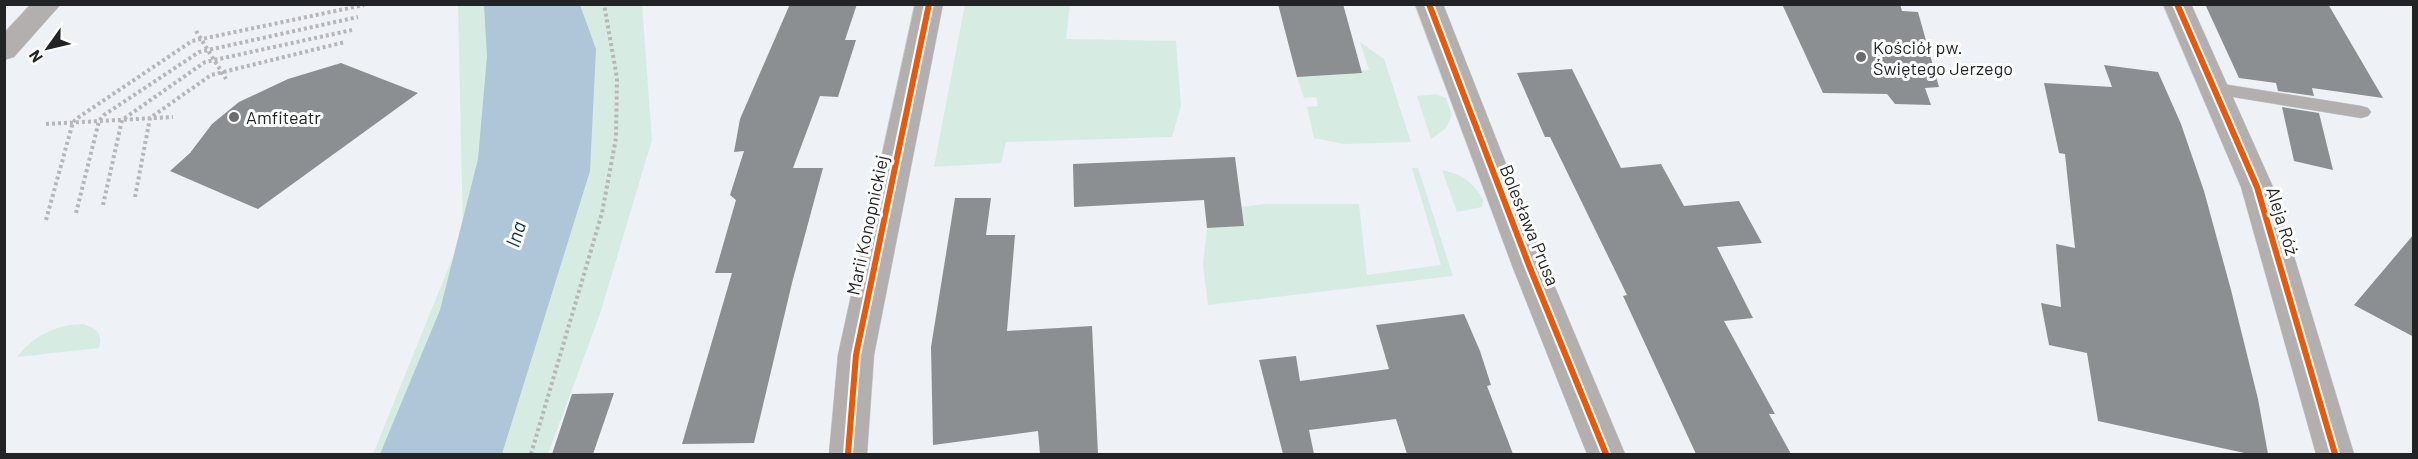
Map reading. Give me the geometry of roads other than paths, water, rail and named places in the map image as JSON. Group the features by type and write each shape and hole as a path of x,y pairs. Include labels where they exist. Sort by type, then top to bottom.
{"street":[{"path":"4,51 47,4"},
{"name":"Marii Konopnickiej","path":"848,454 856,355 929,4"},
{"name":"Bolesława Prusa","path":"1429,4 1526,257 1606,454"},
{"name":"Aleja Róż","path":"2177,4 2257,187 2335,454"}],"lane":[{"path":"2216,89 2361,112"}],"water":[{"name":"Ina","path":"484,5 580,5 596,49 590,171 502,454 380,454 440,310 478,159 487,56"}],"place":[{"name":"Kościół pw. Świętego Jerzego","path":"1861,57"},
{"name":"Amfiteatr","path":"234,117"}]}
